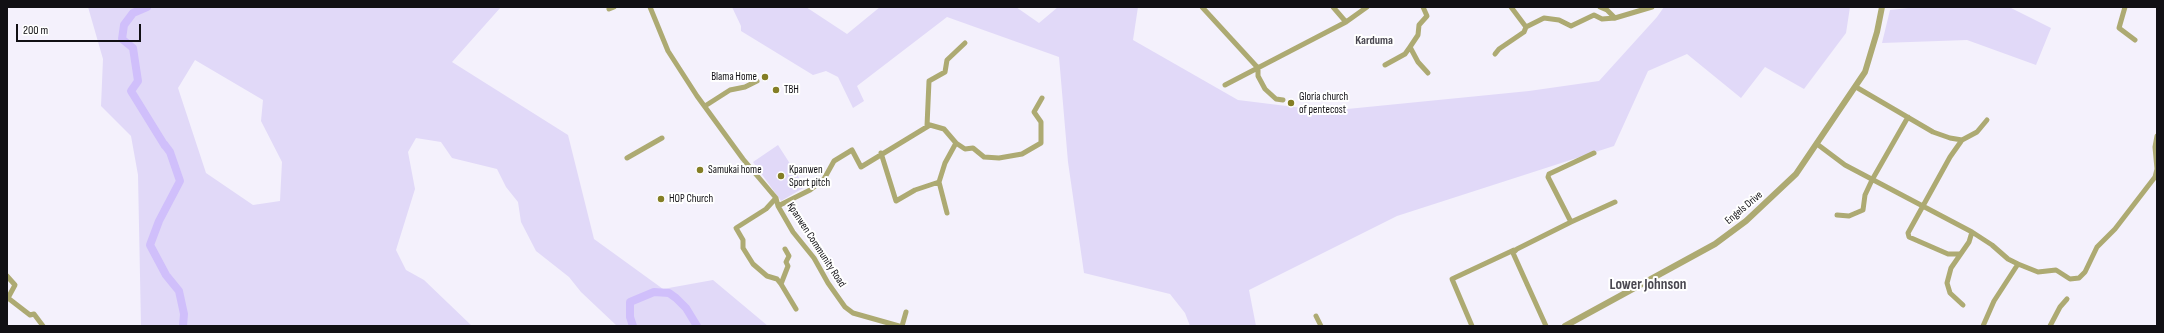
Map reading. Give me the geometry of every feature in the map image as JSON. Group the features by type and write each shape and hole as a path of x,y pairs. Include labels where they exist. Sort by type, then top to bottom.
{"street":[{"name":"Kpanwen Community Road","path":"650,7 668,51 743,159 776,198 778,206 793,232 814,258 828,283 845,306 854,313 899,326"},
{"path":"1202,7 1258,68 1258,76 1266,89 1276,99 1283,100"},
{"path":"1333,7 1346,22"},
{"path":"1224,84 1346,22 1367,7"},
{"path":"1384,65 1405,54 1410,47 1418,35 1419,25 1427,16 1423,7"},
{"path":"1512,7 1526,27"},
{"path":"1600,7 1607,10 1616,18"},
{"path":"1495,54 1499,49 1524,32 1526,27 1544,18 1559,20 1571,26 1594,15 1602,19 1616,18 1652,7"},
{"name":"Engels Drive","path":"1565,326 1683,262 1726,236 1751,216 1796,174 1856,88 1865,72 1877,32 1882,7"},
{"path":"2124,7 2119,28 2135,40"},
{"path":"928,126 928,81 945,72 947,60 965,43"},
{"path":"1410,47 1418,62 1428,73"},
{"path":"705,106 730,90 745,87 757,81"},
{"path":"1856,88 1933,132 1950,138 1962,140"},
{"path":"778,206 810,190 824,179 834,161 852,150 861,167 928,126 944,129 956,143 965,149 973,148 984,157 999,158 1022,154 1041,143 1040,122 1034,112 1042,98"},
{"path":"1837,215 1849,216 1863,210 1865,195 1872,180 1908,117"},
{"path":"1959,254 1948,254 1909,237 1908,233 1921,206 1962,140 1977,132 1987,120"},
{"path":"1817,144 1845,165 1972,232 1992,245 2008,259 2038,272 2056,270 2070,279 2079,278 2085,272 2097,247 2115,229 2155,178 2157,169 2155,147 2157,136"},
{"path":"627,158 662,138"},
{"path":"947,213 939,182 945,163 956,143"},
{"path":"1571,222 1548,177 1549,174 1594,153"},
{"path":"881,154 896,201 915,190 939,182"},
{"path":"776,198 766,209 736,228 743,240 743,248 753,264 767,276 777,279 796,309"},
{"path":"1472,326 1452,279 1615,202"},
{"path":"1963,305 1950,293 1947,283 1951,268 1959,254 1970,242 1972,232"},
{"path":"781,284 788,266 786,262 789,256 786,249"},
{"path":"1514,250 1513,253 1546,326"},
{"path":"1983,326 1994,302 2018,264"},
{"path":"7,276 15,285 8,298 30,315 34,314 43,326"},
{"path":"2050,326 2060,307 2067,299"},
{"path":"902,326 906,312"},
{"path":"1316,316 1321,326"}],"shaded area":[{"path":"88,7 501,7 452,62 568,135 594,239 663,289 713,280 768,326 617,326 581,292 569,277 536,251 521,222 518,202 506,187 497,169 452,158 441,142 416,138 408,152 415,189 396,250 406,270 424,280 472,326 141,326 138,175 131,136 101,106 103,59","holes":["195,60 263,100 261,121 282,162 280,201 253,205 206,173 178,88"]},
{"path":"732,7 806,7 847,34 880,7 1016,7 1039,23 1058,7 1138,7 1133,40 1238,100 1327,111 1529,91 1599,81 1657,17 1664,7 1850,7 1846,33 1804,89 1765,67 1741,98 1687,54 1648,71 1614,146 1397,216 1249,290 1256,326 1190,326 1185,313 1170,294 1084,273 1068,162 1059,57 947,17 857,86 864,101 853,108 838,77 826,71 813,75 741,31 741,26"},
{"path":"1918,7 2009,7 2051,28 2036,65 1967,40 1882,43 1890,10"},
{"name":"Kpanwen Sport pitch","path":"778,145 805,187 781,201 753,162"}],"waterway":[{"path":"147,7 133,13 124,25 122,39 133,48 138,81 131,91 165,146"},
{"path":"164,144 170,152 180,181 159,221 150,245 166,275 179,291 184,314 183,326"},
{"path":"633,326 630,317 630,302 654,292 669,293 676,298 686,308 697,326"}],"place":[{"name":"Blama Home","path":"765,77"},
{"name":"TBH","path":"776,90"},
{"name":"Gloria church of pentecost","path":"1291,103"},
{"name":"Samukai home","path":"700,170"},
{"name":"Kpanwen Sport pitch","path":"781,176"},
{"name":"HOP Church","path":"661,199"}],"district":[{"name":"Karduma","path":"1374,41"},
{"name":"Lower Johnson","path":"1648,285"}]}
